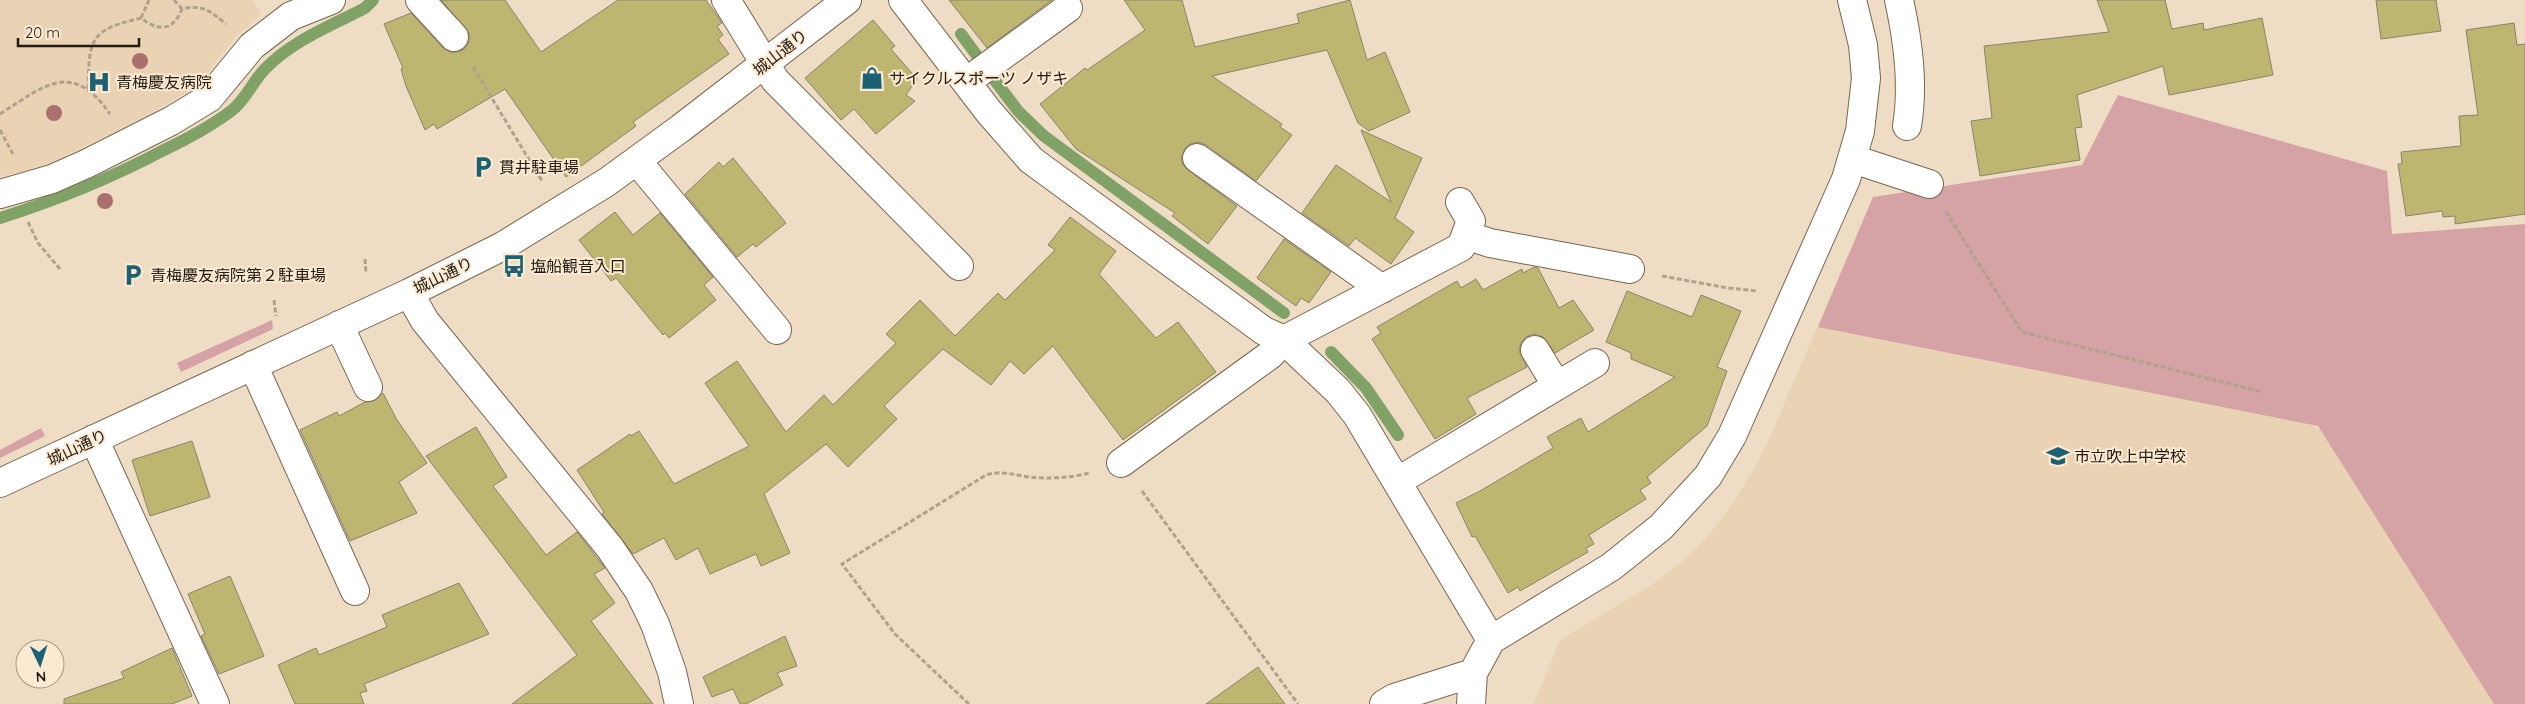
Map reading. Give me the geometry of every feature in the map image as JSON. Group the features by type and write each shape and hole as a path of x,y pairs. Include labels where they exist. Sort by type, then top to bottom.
{"street":[{"path":"0,194 52,179 171,121 209,98 285,8 332,0"},
{"path":"420,0 454,37"},
{"path":"726,0 776,80 959,266"},
{"name":"城山通り","path":"0,483 409,293 502,246 560,212 637,161 847,0"},
{"path":"903,0 966,82 1031,160 1264,331 1284,340 1338,391 1358,415 1491,640"},
{"path":"1471,704 1473,673 1491,640 1611,567 1661,527 1708,476 1732,436 1853,159 1860,131 1866,78 1863,45 1852,0"},
{"path":"1899,0 1906,34 1910,79 1907,126"},
{"path":"966,82 1068,8"},
{"path":"1197,158 1382,289"},
{"path":"1853,159 1933,196"},
{"path":"637,161 777,330"},
{"path":"1121,463 1270,354 1284,340 1461,248 1471,221 1460,202"},
{"path":"1466,235 1490,243 1630,269"},
{"path":"409,293 425,321 610,548 639,591 672,672 679,704"},
{"path":"340,324 368,387"},
{"path":"1535,350 1557,386"},
{"path":"1398,481 1596,363"},
{"path":"253,365 355,591"},
{"path":"94,439 215,704"},
{"path":"1384,704 1394,698 1473,673"}],"path":[{"path":"141,18 149,0"},
{"path":"174,0 182,9"},
{"path":"182,9 195,6 208,10 227,25"},
{"path":"141,18 151,26 165,27 177,20 182,9"},
{"path":"88,89 89,56 95,37 111,25 141,18"},
{"path":"454,37 560,212"},
{"path":"0,114 46,85 66,81 88,89 113,117"},
{"path":"0,130 16,159"},
{"path":"1933,196 1946,212 2022,332 2263,392"},
{"path":"29,223 38,243 60,268"},
{"path":"1630,269 1728,288 1795,295"},
{"path":"969,704 895,634 842,564 986,475 997,471 1030,477 1054,478 1085,474 1121,463 1298,704"}],"shaded area":[{"name":"青梅慶友病院","path":"0,0 252,0 261,13 248,27 238,34 209,71 186,93 150,114 65,156 45,165 0,177"},
{"path":"2118,95 2387,171 2392,234 2525,224 2525,704 2494,704 2318,426 1818,327 1873,197 2082,165"},
{"name":"市立吹上中学校","path":"1873,197 1940,222 2347,445 2524,704 1534,704 1560,640 1653,584 1681,562 1707,538 1733,503 1755,467 1770,437"},
{"path":"272,320 273,329 181,372 177,363"},
{"path":"41,428 45,436 0,458 0,450"}],"building":[{"path":"441,0 505,0 541,52 618,0 706,0 722,23 717,26 723,35 718,39 729,54 633,122 636,126 566,177 505,89 437,129 434,124 425,130 406,86 401,69 403,68 384,24 411,13 443,48 450,52 458,52 464,49 469,42 469,33"},
{"path":"949,0 1052,0 987,48"},
{"path":"1124,0 1182,0 1195,47 1299,23 1297,14 1350,0 1367,60 1385,52 1410,112 1369,131 1358,123 1327,50 1212,76 1282,124 1280,127 1292,135 1256,181 1206,145 1198,142 1190,144 1185,149 1181,157 1183,165 1237,206 1208,244 1172,216 1175,213 1076,149 1040,104 1085,68 1087,70 1145,30"},
{"path":"2097,0 2165,0 2172,29 2203,23 2204,30 2262,18 2273,75 2169,95 2163,66 2077,95 2082,127 2075,128 2080,160 1980,176 1971,121 1992,118 1984,46 2109,32"},
{"path":"2376,0 2436,0 2441,31 2381,39"},
{"path":"873,20 895,46 891,49 917,79 906,95 915,101 876,134 854,109 841,120 805,78"},
{"path":"2514,23 2517,45 2525,44 2525,214 2455,224 2455,216 2443,217 2442,211 2406,216 2398,164 2402,164 2401,152 2461,146 2459,116 2478,115 2466,30"},
{"path":"1361,130 1422,158 1395,218 1414,232 1391,264 1355,238 1349,246 1302,213 1336,165 1391,202"},
{"path":"733,158 786,223 756,247 753,244 737,257 685,194 719,162 723,167"},
{"path":"615,212 633,235 660,213 713,277 704,285 716,300 669,338 665,333 663,335 616,278 611,281 579,240"},
{"path":"1070,217 1116,251 1099,274 1156,338 1178,322 1216,372 1123,440 1053,346 1024,374 1010,361 991,385 943,349 884,406 897,419 848,467 826,444 764,494 790,553 761,566 756,554 710,574 698,548 676,560 664,538 633,554 602,514 604,512 577,470 630,434 631,436 639,431 674,484 749,446 705,383 737,361 786,432 824,395 833,405 896,343 886,334 920,300 955,336 998,293 1005,300 1055,250 1048,245"},
{"path":"1284,239 1331,272 1309,303 1301,298 1296,306 1257,278"},
{"path":"1534,267 1538,268 1559,308 1573,300 1594,330 1555,353 1543,337 1534,334 1526,337 1521,343 1519,351 1527,367 1467,398 1476,414 1435,439 1372,339 1381,333 1377,327 1457,281 1461,288 1476,279 1483,290 1522,269 1523,273"},
{"path":"1627,291 1692,317 1701,295 1741,311 1717,367 1727,371 1707,426 1647,477 1651,483 1640,490 1646,499 1589,535 1594,544 1586,548 1588,552 1520,591 1518,587 1508,593 1475,536 1472,537 1456,503 1553,448 1547,437 1581,418 1588,432 1675,377 1631,359 1631,353 1606,342"},
{"path":"383,393 397,420 427,463 399,482 417,513 350,541 300,430 337,412 339,416 365,402 374,401"},
{"path":"476,427 507,477 493,486 546,555 577,532 605,568 594,574 615,603 591,621 653,704 512,704 577,655 426,456"},
{"path":"192,441 210,497 150,516 132,460"},
{"path":"230,576 264,656 219,674 201,636 205,634 188,594"},
{"path":"459,583 489,634 364,684 367,691 360,693 364,704 295,704 278,665 316,648 319,655 387,627 382,615"},
{"path":"785,636 797,666 777,673 783,685 746,704 740,704 733,689 712,697 703,677"},
{"path":"172,648 192,696 172,704 64,704 64,699 124,678 121,672"},
{"path":"1258,667 1285,704 1206,704"}],"waterway":[{"path":"0,218 42,204 102,180 206,128 236,107 260,74 275,59 299,42 365,8 373,0"},
{"path":"961,34 978,57"},
{"path":"993,78 1018,111 1044,136 1284,313"},
{"path":"1331,352 1366,388 1398,435"}],"place":[{"name":"サイクルスポーツ ノザキ","path":"872,78"},
{"name":"青梅慶友病院","path":"99,82"},
{"name":"貫井駐車場","path":"483,167"},
{"name":"塩船観音入口","path":"514,266"},
{"name":"青梅慶友病院第２駐車場","path":"133,275"},
{"name":"市立吹上中学校","path":"2058,456"}]}
